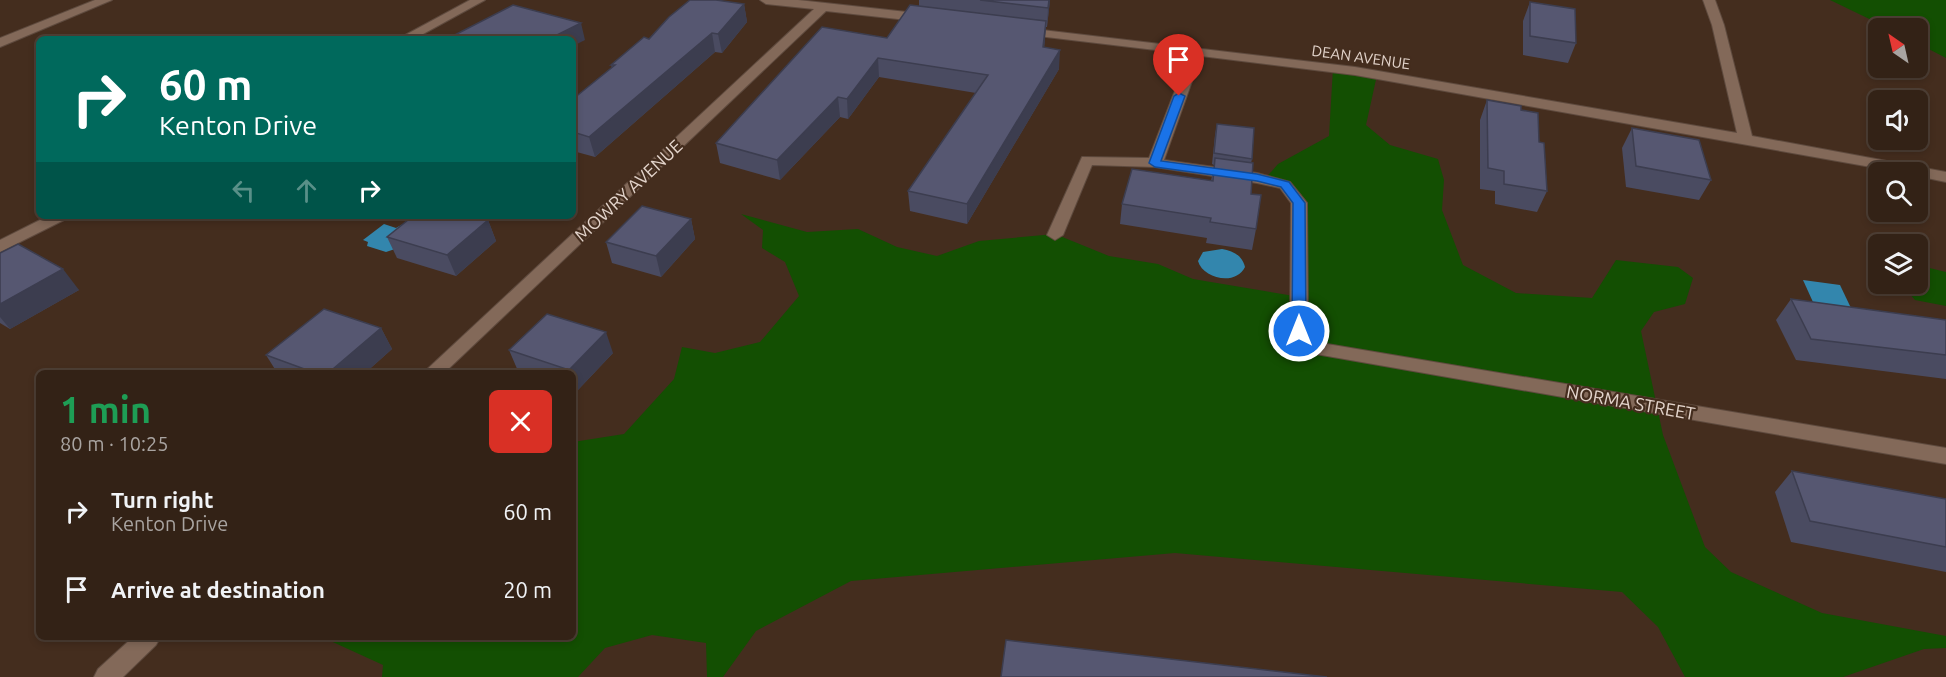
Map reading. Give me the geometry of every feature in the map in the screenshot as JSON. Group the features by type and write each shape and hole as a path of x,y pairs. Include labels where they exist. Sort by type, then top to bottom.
{"street":[{"path":"0,43 106,0"},
{"path":"410,36 479,0"},
{"path":"766,0 940,20"},
{"path":"1709,0 1718,26 1746,139"},
{"name":"MOWRY AVENUE","path":"435,370 824,6"},
{"name":"DEAN AVENUE","path":"1010,29 1355,71 1746,139 1946,177"},
{"path":"1054,235 1087,160 1155,163 1196,52"},
{"name":"NORMA STREET","path":"1155,163 1257,178 1285,185 1299,203 1299,331 1316,348 1946,456"},
{"path":"0,247 54,219"},
{"path":"106,677 146,640"}],"green space":[{"path":"1830,0 1946,0 1946,58 1928,49 1928,18 1868,18"},
{"path":"1333,68 1377,75 1366,125 1390,145 1438,159 1444,180 1442,210 1463,265 1516,293 1592,298 1616,260 1678,267 1693,278 1685,304 1654,312 1641,331 1663,435 1705,547 1731,572 1822,613 1946,636 1946,648 1924,649 1843,677 1685,677 1658,627 1622,592 1175,553 851,581 756,631 723,677 707,677 706,643 652,635 605,648 578,677 382,677 383,665 328,640 576,640 576,442 624,434 674,379 682,347 715,353 760,342 799,296 785,262 762,248 763,230 741,214 807,232 858,229 897,247 937,256 979,241 1055,234 1109,256 1158,264 1193,279 1300,297 1303,280 1302,195 1294,189 1264,180 1278,164 1329,136"},
{"path":"1928,268 1946,272 1946,306 1915,300 1910,294 1928,294"}],"water":[{"path":"410,220 395,249 386,252 367,246 368,242 363,240 384,224 396,228"},
{"path":"1222,249 1236,254 1244,263 1245,267 1235,277 1213,276 1201,267 1198,261 1203,252"},
{"path":"1803,280 1840,285 1860,327 1822,322"}],"building":[{"path":"690,0 716,0 744,4 718,34 712,33 589,137 576,133 576,97 615,65 611,65 644,37 649,39 669,17"},
{"path":"980,0 1049,0 1048,8"},
{"path":"1530,2 1575,9 1576,43 1530,36"},
{"path":"513,5 581,23 555,36 453,36"},
{"path":"910,5 1046,21 1043,47 1060,50 967,204 908,191 988,75 878,58 847,99 838,97 777,160 716,143 822,27 887,38"},
{"path":"1487,100 1521,106 1521,110 1538,113 1539,142 1544,143 1547,191 1504,184 1504,171 1488,168"},
{"path":"1217,124 1254,128 1252,159 1214,153"},
{"path":"1632,128 1699,140 1711,180 1636,166"},
{"path":"1215,158 1253,163 1251,194 1261,195 1256,229 1210,222 1211,218 1122,204 1132,169 1213,181"},
{"path":"642,206 691,219 656,256 606,242"},
{"path":"409,219 488,220 447,255 387,237"},
{"path":"18,244 63,269 0,304 0,253"},
{"path":"1791,299 1946,320 1946,355 1811,339"},
{"path":"324,309 381,328 332,370 307,370 266,355"},
{"path":"547,314 606,332 569,370 509,350"},
{"path":"1792,471 1946,499 1946,547 1810,521"},
{"path":"1006,640 1327,677 1001,677"}],"route":[{"path":"1179,96 1155,163 1257,178 1285,185 1299,203 1299,331"}]}
